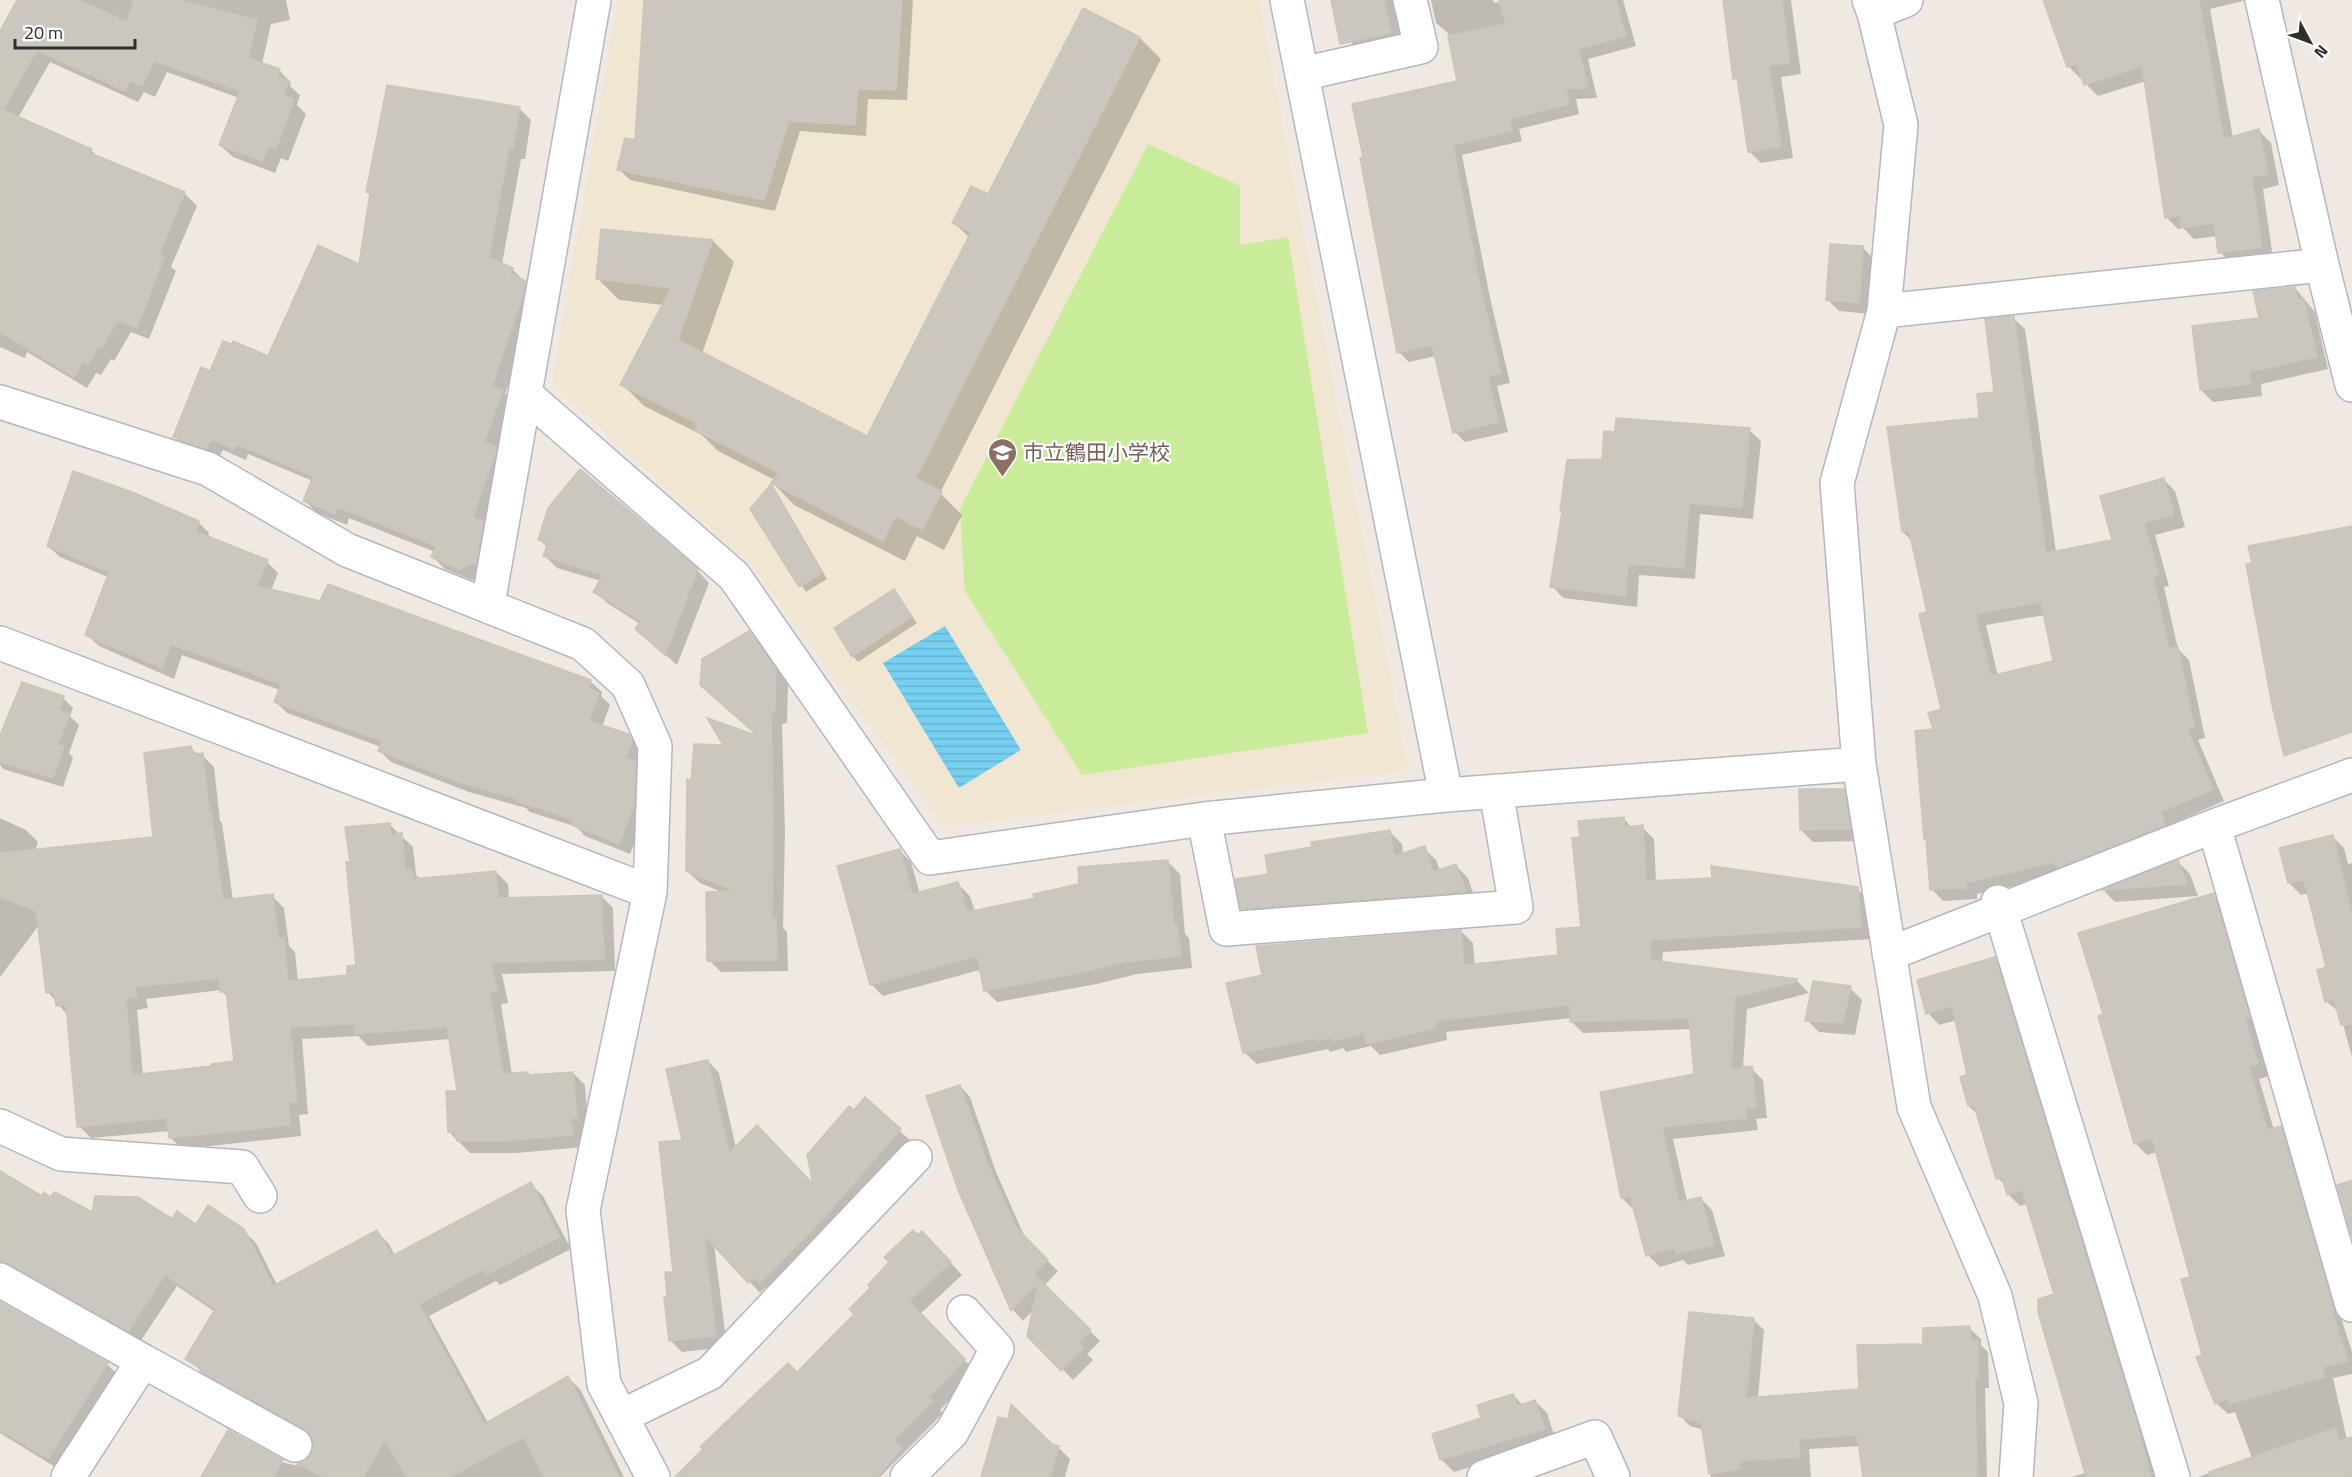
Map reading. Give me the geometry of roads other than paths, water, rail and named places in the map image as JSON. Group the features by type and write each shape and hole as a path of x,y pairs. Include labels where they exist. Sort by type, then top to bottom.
{"street":[{"path":"488,604 594,0"},
{"path":"1287,0 1446,795"},
{"path":"1302,74 1421,47 1410,0"},
{"path":"1906,0 1871,6 1901,125 1884,311 1837,483 1859,764 1914,1107 1995,1296 2021,1403 2016,1477"},
{"path":"2262,0 2322,265 2343,307 2352,385"},
{"path":"1884,311 2322,265"},
{"path":"525,394 734,576 930,858 1203,819 1446,795 1859,764"},
{"path":"0,402 208,469 347,550 488,604 583,644 628,685 655,746 650,892 583,1210 604,1384 653,1477"},
{"path":"0,643 650,892"},
{"path":"1889,954 1999,906 2352,775"},
{"path":"1203,819 1226,928 1516,907 1496,791"},
{"path":"2214,826 2352,1305"},
{"path":"1999,906 2173,1477"},
{"path":"0,1126 61,1154 242,1167 260,1196"},
{"path":"622,1416 710,1373 915,1157"},
{"path":"0,1280 295,1445"},
{"path":"907,1477 952,1432 997,1348 964,1312"},
{"path":"68,1477 143,1361"},
{"path":"1484,1477 1595,1437 1613,1477"}],"water":[{"path":"945,626 1021,750 959,788 883,663"}],"place":[{"name":"市立鶴田小学校","path":"1002,478"}]}
